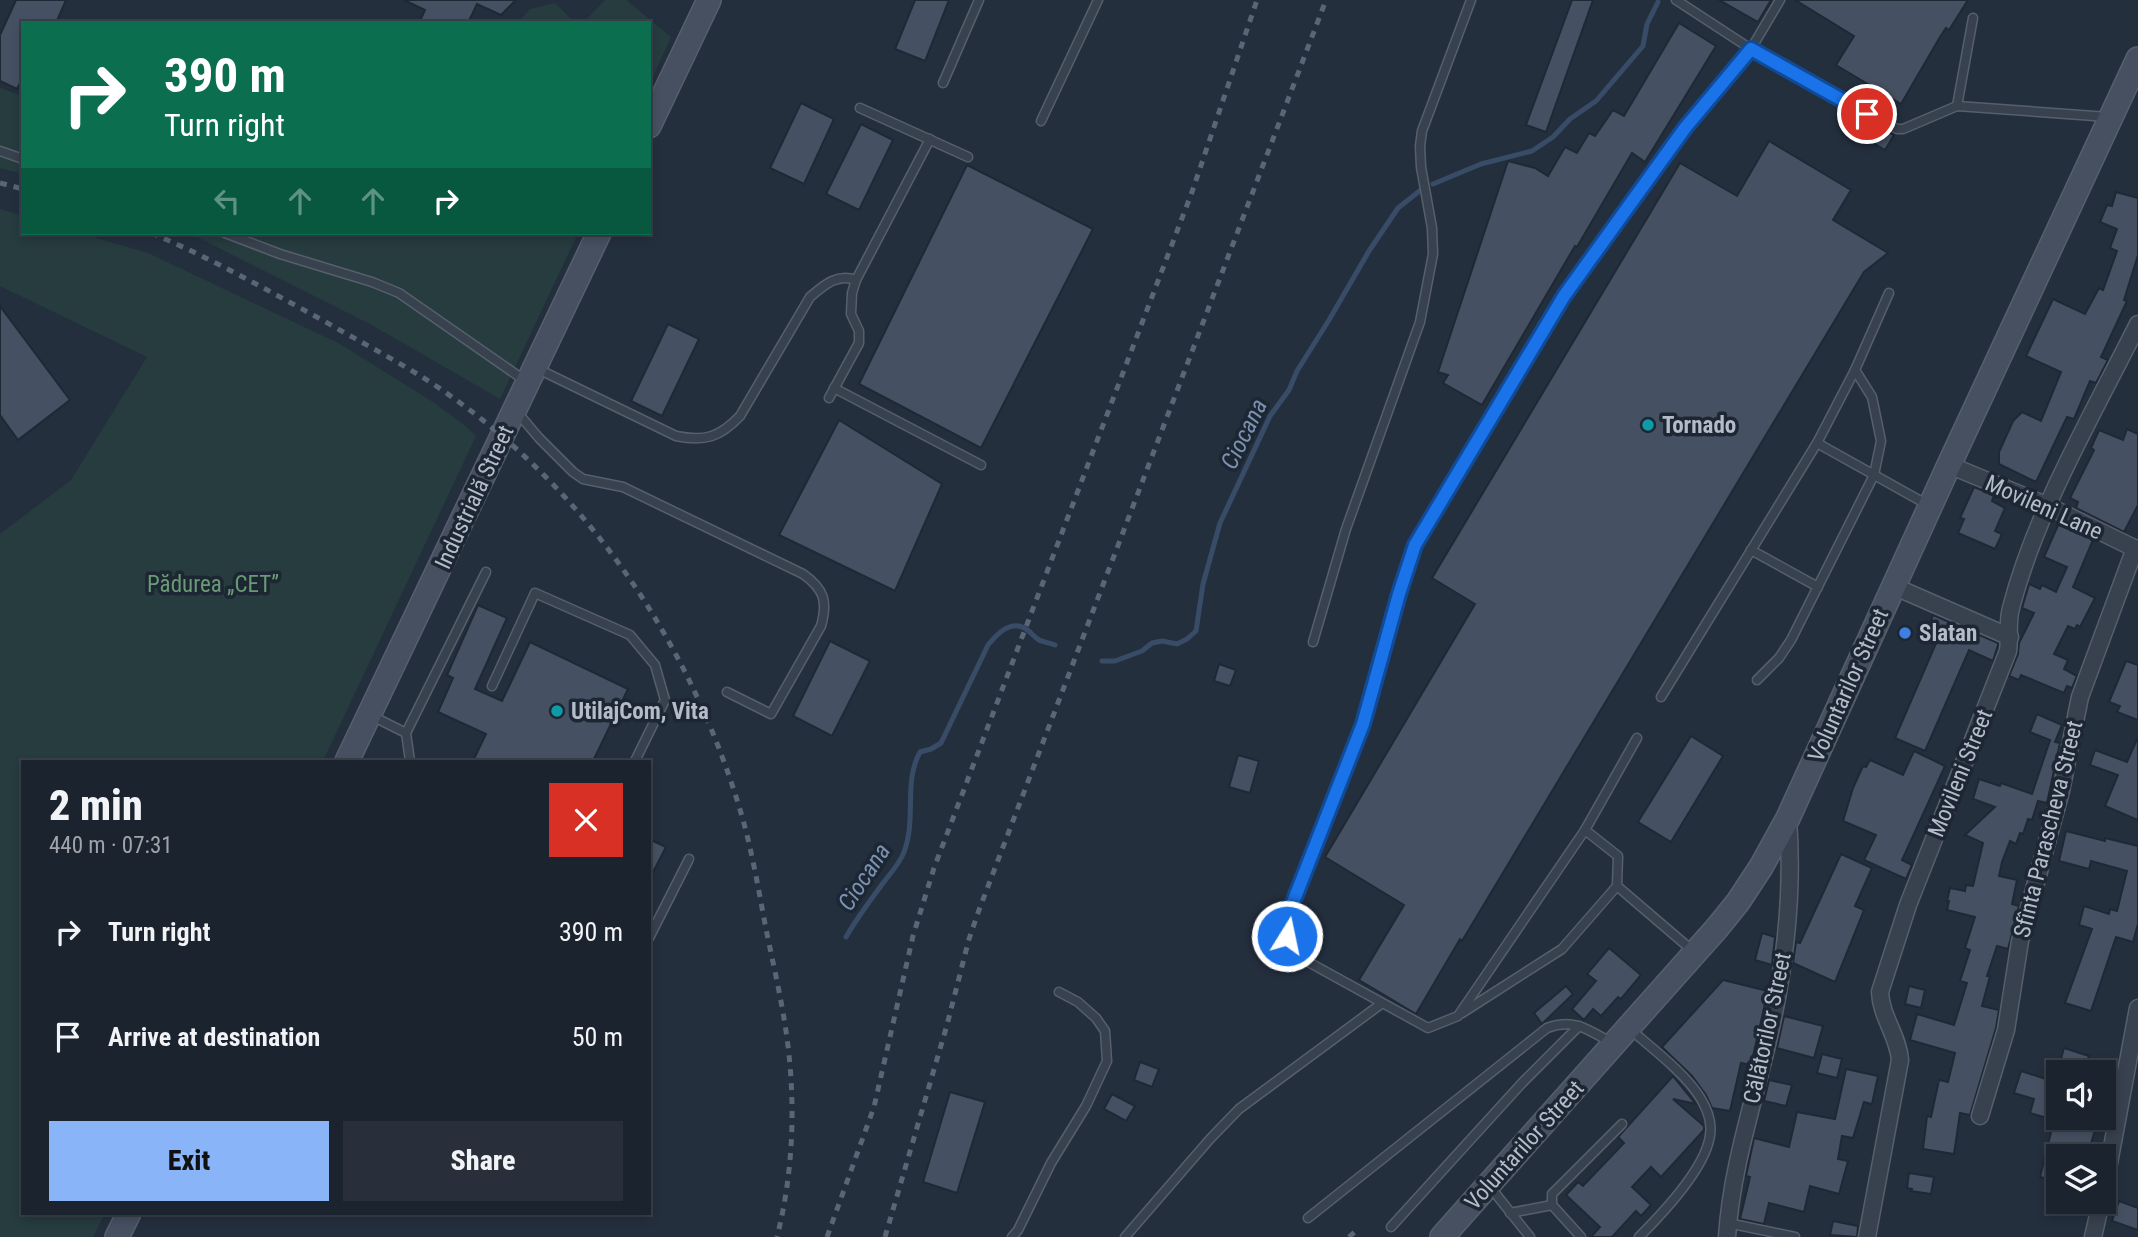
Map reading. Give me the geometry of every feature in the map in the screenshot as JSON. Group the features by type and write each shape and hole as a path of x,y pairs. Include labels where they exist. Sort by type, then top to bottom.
{"main road":[{"path":"651,122 709,0"},
{"name":"Voluntarilor Street","path":"1442,1237 1695,953 1738,902 1761,867 1788,818 2138,59"},
{"name":"Industrială Street","path":"348,760 598,235"},
{"path":"117,1237 128,1215"}],"street":[{"name":"Movileni Street","path":"1867,1237 1899,1069 1899,1050 1881,1005 1880,992 1908,905 2008,651 2010,611 2024,565 2048,506 2138,324"},
{"name":"Movileni Lane","path":"1949,465 2048,506 2136,549"},
{"name":"Sfînta Parascheva Street","path":"1980,1116 2006,1030 2020,941 2061,790 2080,698 2136,549"},
{"path":"1893,586 2010,637"},
{"name":"Călătorilor Street","path":"1727,1230 1735,1171 1770,1032 1784,956 1791,855 1788,818"},
{"path":"2113,1144 2138,1008"},
{"path":"2093,1237 2098,1214"}],"lane":[{"path":"943,83 979,0"},
{"path":"1041,121 1098,0"},
{"path":"1313,642 1346,529 1420,322 1433,254 1432,228 1421,167 1422,131 1471,0"},
{"path":"1676,0 1751,49 1897,129 1903,129 1957,106 2111,118"},
{"path":"1585,830 1618,856 1617,886 1562,949 1458,1016 1428,1028 1301,958 1287,936 1286,920 1363,724 1415,545 1564,296 1685,128 1751,49 1780,0"},
{"path":"1957,106 1973,18"},
{"path":"860,108 968,156"},
{"path":"829,398 859,343 859,331 851,314 856,280 930,139"},
{"path":"0,151 21,158"},
{"path":"230,235 399,293 532,375 676,436 691,439 705,439 730,427 749,404 810,297 826,283 840,278 856,280"},
{"path":"1661,697 1817,443 1855,370 1889,293"},
{"path":"1757,680 1779,658 1791,640 1874,475 1881,441 1872,397 1855,370"},
{"path":"834,388 981,465"},
{"path":"515,410 573,472 583,478 623,487 803,574 815,583 824,601 825,614 821,626 771,714 727,692"},
{"path":"1817,443 1931,507"},
{"path":"1751,550 1818,587"},
{"path":"410,760 407,733 486,572"},
{"path":"492,686 535,593 630,635 655,665 665,699 635,760"},
{"path":"370,715 407,733"},
{"path":"1458,1016 1585,830 1637,738"},
{"path":"651,934 689,859"},
{"path":"1617,886 1695,953"},
{"path":"1012,1237 1070,1129 1086,1107 1107,1061 1105,1031 1096,1018 1078,1002 1059,992"},
{"path":"1125,1237 1239,1109 1381,1004"},
{"path":"1308,1218 1547,1028 1567,1023 1622,1036 1693,1087 1710,1122 1710,1135 1698,1164 1678,1193 1639,1237"},
{"path":"1391,1227 1523,1082 1579,1026"},
{"path":"1581,1237 1552,1205 1552,1194 1622,1124"},
{"path":"1489,1185 1530,1237"},
{"path":"1510,1213 1552,1205"},
{"path":"1727,1230 1795,1237"}],"green space":[{"path":"605,0 626,0 671,37 651,81 651,21 585,21"},
{"path":"555,3 573,21 519,21 530,9"},
{"path":"0,88 21,95 21,173 0,168"},
{"name":"Pădurea „CET”","path":"0,209 21,215 21,235 87,235 148,253 340,344 433,402 476,436 323,760 21,760 21,1215 104,1215 93,1237 0,1237 0,534 71,480 147,357 0,286"},
{"path":"193,235 577,235 500,399 370,324"}],"building":[{"path":"16,0 66,0 57,21 21,21 21,81 17,89 0,81 0,35"},
{"path":"404,0 516,0 501,15 477,4 469,21 420,21 425,10"},
{"path":"915,0 949,0 925,61 895,49"},
{"path":"1572,0 1593,0 1546,132 1526,125"},
{"path":"1719,0 1771,0 1758,22"},
{"path":"1795,0 1968,0 1949,30 1946,28 1940,37 1901,104 1836,65 1854,36"},
{"path":"1679,23 1716,46 1645,162 1632,153 1482,405 1443,383 1448,375 1438,372 1508,161 1535,168 1548,176 1565,147 1577,153 1589,133 1595,136 1613,110 1624,116"},
{"path":"801,103 834,119 804,184 770,168"},
{"path":"1863,118 1894,135 1885,150 1855,132"},
{"path":"861,124 893,140 859,210 826,194"},
{"name":"Tornado","path":"1769,141 1851,190 1833,220 1888,253 1864,272 1416,1014 1359,980 1404,905 1325,857 1475,604 1432,578 1680,163 1737,196"},
{"path":"967,165 1093,229 981,448 859,384"},
{"path":"2116,192 2138,198 2138,255 2124,300 2127,301 2101,357 2108,360 2096,383 2090,381 2074,419 2067,417 2036,482 1999,464 1999,452 2013,421 2022,412 2041,421 2061,372 2026,356 2053,299 2085,314 2099,288 2103,290 2117,251 2110,248 2117,229 2100,222 2107,205 2112,206"},
{"path":"0,306 70,400 18,440 0,415"},
{"path":"668,324 699,339 662,416 631,401"},
{"path":"839,420 942,484 895,591 779,535"},
{"path":"2127,429 2138,434 2138,505 2124,532 2076,508 2078,502 2070,498 2094,450 2091,448 2099,430 2123,440"},
{"path":"1974,487 1994,495 1992,501 2005,508 1995,531 2002,534 1995,549 1958,533 1964,519 1960,518"},
{"path":"2059,523 2093,540 2073,587 2095,598 2080,627 2077,625 2075,629 2068,626 2054,654 2068,660 2064,669 2077,676 2072,688 2067,686 2064,693 2021,675 2019,680 2009,676 2018,654 2019,643 2034,613 2022,608 2029,584 2040,589 2042,585 2056,592 2067,567 2044,557"},
{"name":"UtilajCom, Vita","path":"478,605 507,618 475,689 502,701 530,642 628,689 593,760 473,760 486,734 438,712 453,678 447,675"},
{"path":"1933,615 1998,645 1993,661 1969,650 1925,751 1895,738 1940,634 1928,629"},
{"path":"830,641 870,661 832,736 793,716"},
{"path":"2126,661 2138,665 2138,720 2117,712 2120,706 2109,702"},
{"path":"1219,664 1236,670 1230,686 1214,681"},
{"path":"2037,714 2062,725 2055,742 2060,743 2047,803 2038,801 2032,820 2028,819 2016,844 2010,841 2002,862 1999,876 2017,880 2012,904 2019,906 2008,949 1997,946 1987,976 1990,976 1982,1006 1999,1010 1996,1028 1970,1115 1960,1113 1954,1154 1923,1149 1927,1116 1931,1117 1939,1080 1948,1082 1955,1053 1910,1040 1917,1014 1954,1025 1967,983 1960,981 1970,950 1965,948 1975,917 1947,910 1947,901 1950,888 1965,891 1966,885 1973,886 1983,843 1965,835 1995,807 1973,799 1979,779 2000,786 2001,783 2032,794 2050,740 2030,732"},
{"path":"1691,736 1723,756 1671,842 1638,822"},
{"path":"2138,737 2138,820 2105,806 2118,775 2090,765 2095,750 2127,762"},
{"path":"1914,751 1945,766 1902,860 1912,865 1906,879 1864,860 1876,835 1843,821 1863,766 1866,767 1870,760 1903,775"},
{"path":"1238,755 1259,761 1250,793 1229,787"},
{"path":"2066,831 2138,846 2138,924 2133,942 2116,937 2091,1011 2065,1003 2092,929 2079,925 2084,906 2109,914 2110,909 2117,911 2127,871 2091,861 2089,869 2059,861"},
{"path":"651,840 666,847 651,876"},
{"path":"1841,854 1872,868 1855,906 1864,910 1835,982 1793,963 1796,942 1800,943"},
{"path":"1762,933 1775,937 1772,965 1755,960"},
{"path":"1609,948 1641,975 1621,999 1618,997 1601,1016 1593,1009 1584,1020 1572,1009 1596,981 1587,974"},
{"path":"1723,980 1768,991 1751,1065 1741,1063 1730,1111 1712,1108 1692,1076 1662,1047"},
{"path":"1566,986 1573,994 1542,1024 1534,1013"},
{"path":"1909,986 1925,990 1921,1008 1905,1004"},
{"path":"1784,1016 1823,1026 1814,1058 1777,1048"},
{"path":"2064,1048 2089,1056 2088,1060 2061,1060"},
{"path":"1822,1054 1842,1059 1837,1078 1817,1073"},
{"path":"1140,1062 1159,1069 1152,1087 1134,1080"},
{"path":"1846,1069 1878,1076 1872,1104 1864,1102 1853,1138 1842,1136 1838,1159 1848,1161 1839,1194 1810,1186 1804,1212 1769,1203 1764,1224 1740,1219 1750,1177 1746,1176 1754,1138 1789,1147 1797,1112 1835,1119"},
{"path":"2021,1071 2046,1079 2046,1118 2030,1113 2034,1099 2014,1093"},
{"path":"1673,1076 1696,1104 1673,1099 1704,1126 1704,1130 1661,1177 1651,1167 1632,1187 1651,1205 1641,1216 1636,1211 1612,1237 1591,1237 1600,1227 1566,1195 1578,1182 1583,1186 1624,1143 1618,1137"},
{"path":"1769,1080 1792,1085 1786,1106 1764,1101"},
{"path":"950,1092 985,1102 957,1193 923,1182"},
{"path":"1112,1094 1135,1106 1126,1121 1104,1109"},
{"path":"2052,1130 2095,1130 2091,1144 2048,1144"},
{"path":"2046,1153 2046,1178 2040,1177"},
{"path":"1909,1173 1934,1177 1931,1194 1907,1188"},
{"path":"2119,1201 2138,1208 2138,1230 2112,1221"},
{"path":"1833,1221 1858,1226 1857,1237 1830,1235"}],"waterway":[{"name":"Ciocana","path":"1433,184 1481,164 1532,151 1553,137 1570,119 1596,101 1643,46 1647,24 1658,2"},
{"name":"Ciocana","path":"1102,661 1115,661 1142,651 1152,643 1162,641 1177,644 1196,631 1203,584 1220,523 1270,416 1289,390 1297,371 1369,251 1398,208 1422,189"},
{"name":"Ciocana","path":"846,937 902,856 910,826 915,764 920,752 941,743 988,645 1000,632 1015,626 1026,629 1039,640 1055,645"}],"railway":[{"path":"827,1237 874,1107 913,936 934,868 1192,192 1257,0"},
{"path":"885,1237 979,910 1326,0"},
{"path":"0,183 21,188"},
{"path":"155,235 281,298 405,367 452,397 502,436 548,479 590,526 628,576 662,630 692,685 717,743 738,803 782,1006 791,1082 792,1134 787,1186 777,1237"},
{"path":"1349,1237 1358,1229"}],"place":[{"name":"Tornado","path":"1648,425"},
{"name":"Slatan","path":"1905,633"},
{"name":"UtilajCom, Vita","path":"557,711"}],"route":[{"path":"1287,936 1286,920 1363,724 1415,545 1564,296 1685,128 1751,49 1867,114"}]}
